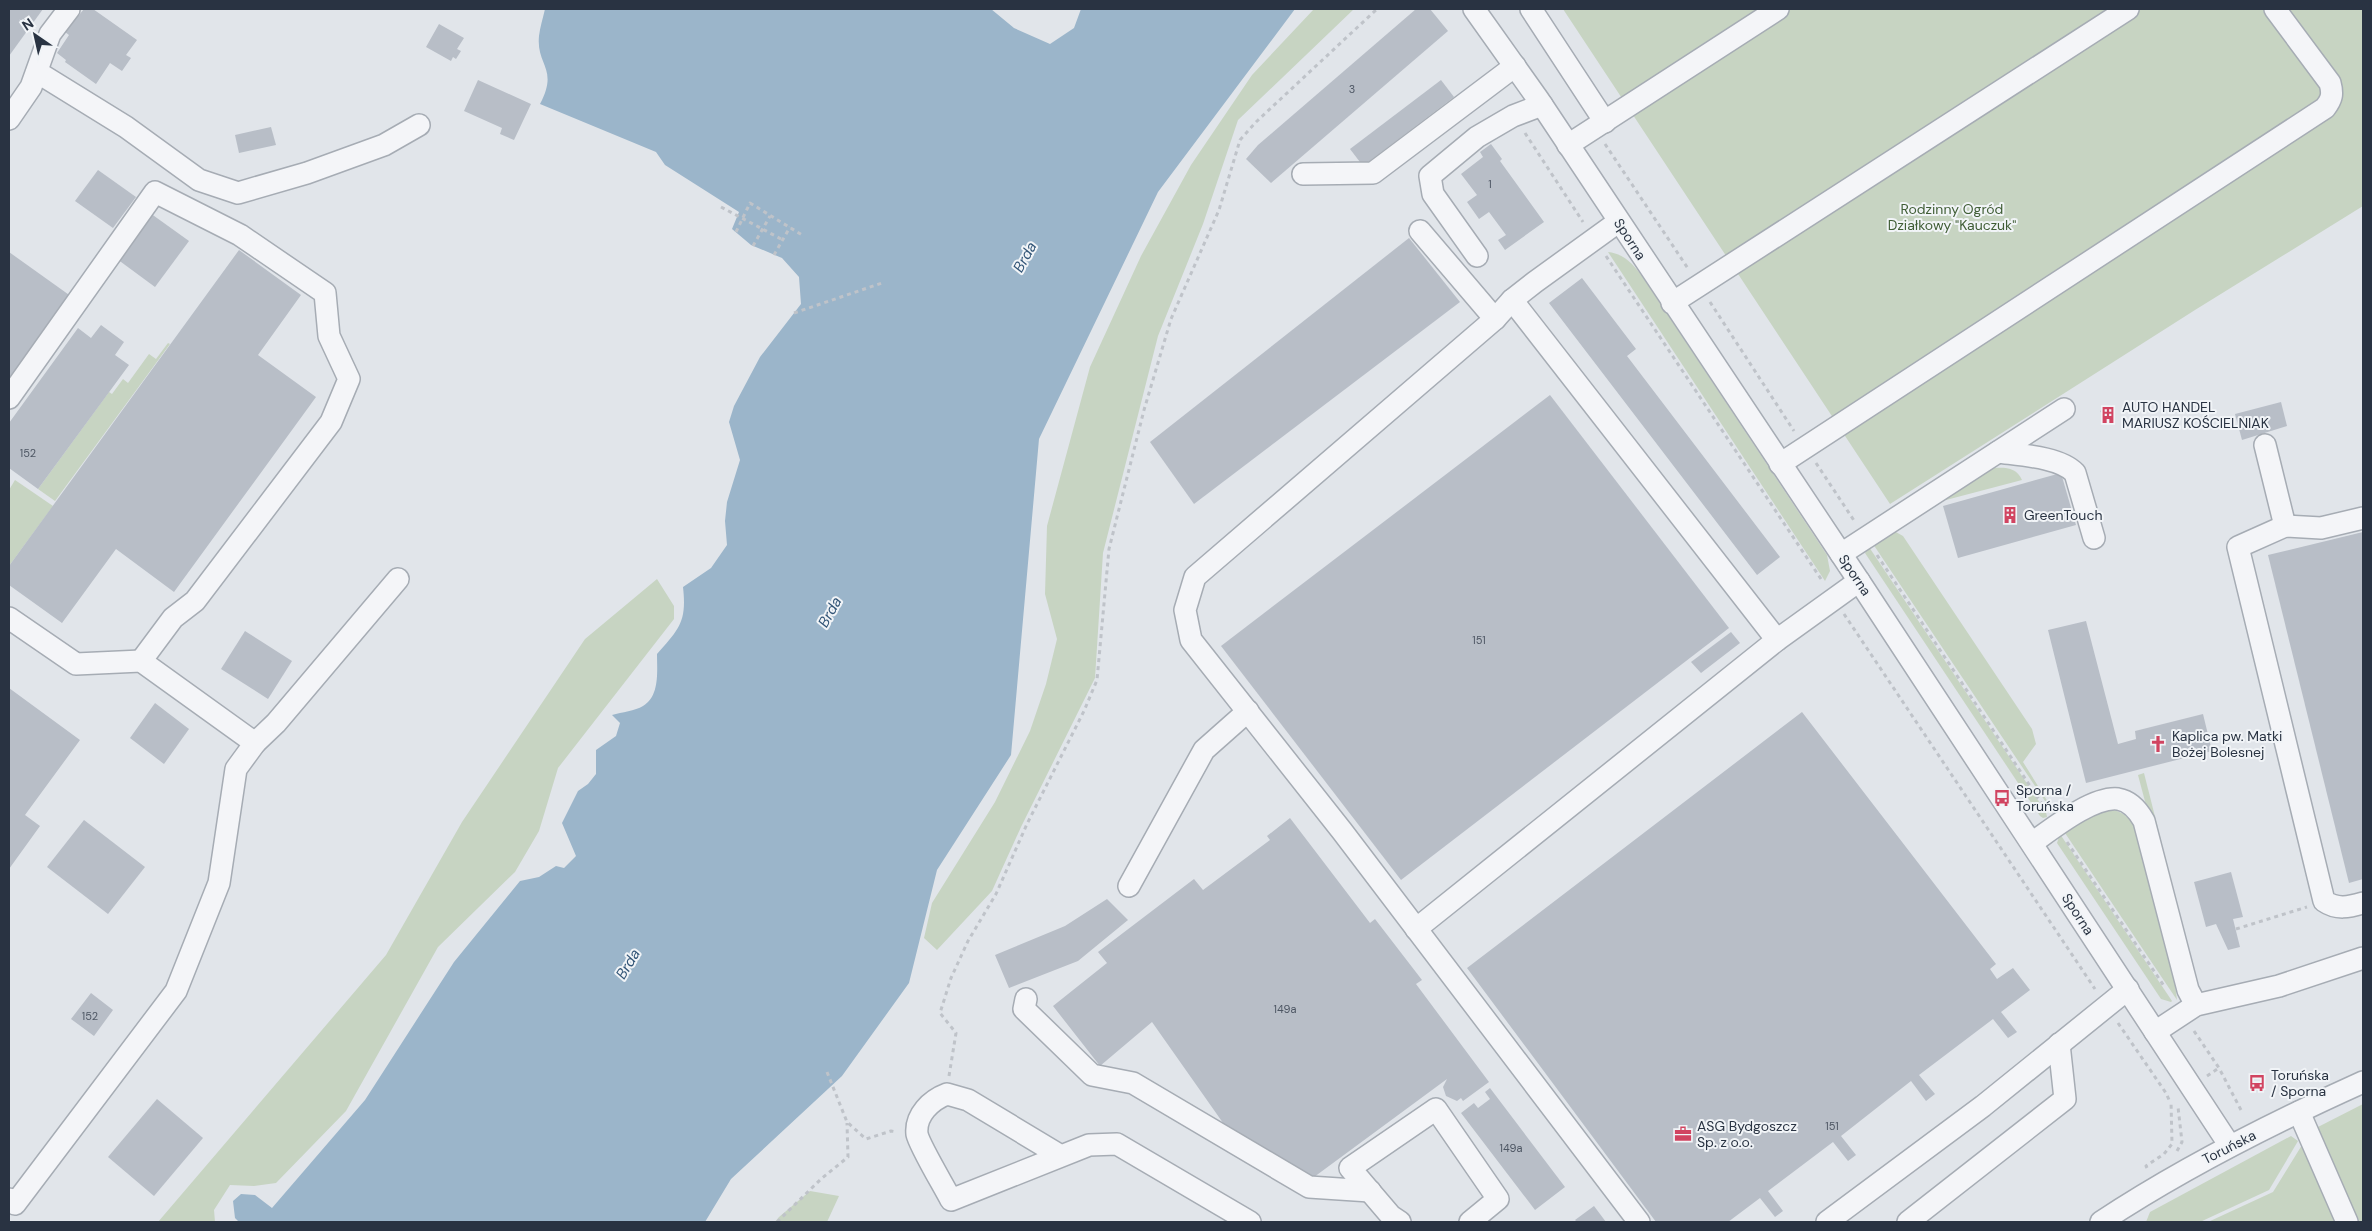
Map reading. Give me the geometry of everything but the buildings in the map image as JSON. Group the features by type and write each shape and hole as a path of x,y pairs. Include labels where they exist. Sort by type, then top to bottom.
{"street":[{"path":"9,119 16,93 31,87 50,34 69,9"},
{"name":"Sporna","path":"1474,9 1542,105 1618,222 1859,581 2230,1146"},
{"path":"1531,9 1605,122"},
{"path":"1568,145 1778,9"},
{"path":"1672,303 2128,9"},
{"path":"1780,464 2325,108 2332,100 2333,92 2330,83 2275,9"},
{"path":"1303,174 1373,173 1515,66"},
{"path":"37,72 126,127 199,180 238,193 307,174 376,148 419,125"},
{"path":"1477,256 1433,194 1430,176 1477,137 1513,116 1542,105"},
{"path":"9,398 155,192 240,236 326,293 329,336 350,379 331,422 195,602 173,618 141,661"},
{"path":"1618,222 1512,300 1495,319 1195,577 1185,610 1191,640 1416,929 1639,1222"},
{"path":"1420,231 1495,319"},
{"path":"1512,300 1777,640"},
{"path":"1841,554 2064,409"},
{"path":"2265,445 2285,526"},
{"path":"1998,452 2068,466 2075,474 2094,538"},
{"path":"2363,518 2321,528 2285,526 2238,547 2324,901 2333,907 2349,907 2363,903"},
{"path":"11,1205 176,990 218,883 236,769 254,743 276,723 398,579"},
{"path":"1416,929 1777,640 1859,581"},
{"path":"9,618 76,664 141,661 254,743"},
{"path":"1130,886 1204,750 1248,711"},
{"path":"2032,843 2090,806 2101,802 2117,799 2134,808 2144,821 2188,990 2196,1004"},
{"path":"2155,1032 2196,1004 2279,986 2363,958"},
{"path":"1827,1222 1983,1106 2128,989"},
{"path":"1026,999 1024,1009 1092,1075 1133,1083 1309,1187 1370,1192"},
{"path":"1908,1222 2065,1099 2059,1044"},
{"name":"Toruńska","path":"2101,1222 2121,1216 2158,1186 2230,1146 2363,1082"},
{"path":"1061,1156 968,1100 947,1094 927,1105 919,1119 917,1135 951,1200 1089,1145 1117,1144 1250,1222"},
{"path":"1400,1222 1391,1216 1350,1168 1436,1109 1498,1199 1470,1222"},
{"path":"2299,1112 2348,1222"}],"path":[{"path":"947,1094 956,1033 940,1013 951,978 968,941 996,894 1098,680 1109,549 1118,506 1168,328 1219,210 1240,140 1256,122 1377,9"},
{"path":"1513,116 1834,599 2166,1093 2170,1102 2173,1133 2172,1144 2164,1154 2146,1166 2158,1186"},
{"path":"736,232 750,203 802,234"},
{"path":"721,207 782,240"},
{"path":"753,246 770,216"},
{"path":"774,255 790,228"},
{"path":"794,313 882,283"},
{"path":"2236,929 2284,916"},
{"path":"2170,1102 2219,1068 2241,1110"},
{"path":"777,1222 821,1179 848,1157 847,1122 827,1072"},
{"path":"847,1122 866,1139 891,1131 917,1135"}],"green space":[{"path":"1314,9 1354,9 1238,120 1203,224 1158,336 1103,553 1095,678 1021,827 992,891 937,950 924,938 932,903 995,802 1030,731 1046,684 1057,639 1045,594 1047,526 1090,367 1141,256 1191,165 1252,75"},
{"name":"Rodzinny Ogród Działkowy \"Kauczuk\"","path":"1563,9 2363,9 2363,206 2195,310 1890,504"},
{"path":"1608,252 1619,255 1637,269 1827,555 1830,571 1825,581"},
{"path":"168,343 170,344 55,501 38,489 109,392 112,394 123,379 128,383 149,354 156,359"},
{"path":"1994,468 2011,469 2022,480 1946,500 1945,498"},
{"path":"15,480 53,506 9,566 9,490"},
{"path":"1894,531 1903,536 2032,729 2036,744 2023,762 2053,810 2053,813 1873,544"},
{"path":"1869,547 2046,812 2047,817 2043,818 2040,816 1865,553"},
{"path":"657,579 674,606 674,619 558,768 539,831 515,872 438,947 346,1111 276,1183 254,1186 230,1185 214,1210 215,1222 158,1222 386,955 462,822 585,639"},
{"path":"2144,773 2178,908 2173,907 2138,775"},
{"path":"2102,808 2120,812 2134,824 2174,975 2177,1000 2063,830"},
{"path":"2060,834 2171,1002 2161,999 2057,843"},
{"path":"2363,1104 2363,1222 2360,1222 2315,1139 2316,1128"},
{"path":"2291,1136 2298,1141 2269,1190 2200,1222 2146,1222 2150,1212"},
{"path":"2302,1145 2306,1145 2341,1222 2208,1222 2273,1192"},
{"path":"810,1191 839,1196 827,1222 775,1222 779,1217"}],"water":[{"name":"Brda","path":"545,9 991,9 1014,28 1050,44 1074,28 1081,9 1295,9 1158,192 1039,439 1011,755 937,870 909,983 842,1076 731,1179 705,1222 239,1222 235,1218 233,1201 241,1194 255,1195 272,1208 365,1100 454,962 520,881 539,877 556,866 564,868 576,856 562,823 578,791 588,784 596,774 596,750 616,736 620,723 612,715 640,708 652,696 655,690 657,675 657,654 676,631 682,617 684,609 683,587 711,568 727,545 725,521 727,502 740,460 729,422 734,406 760,357 801,304 799,277 782,258 751,245 732,229 739,212 665,165 656,152 540,104 547,82 546,68 539,46 539,33"}],"place":[{"name":"AUTO HANDEL MARIUSZ KOŚCIELNIAK","path":"2108,415"},
{"name":"GreenTouch","path":"2010,515"},
{"name":"Kaplica pw. Matki Bożej Bolesnej","path":"2158,744"},
{"name":"Sporna / Toruńska","path":"2002,798"},
{"name":"Toruńska / Sporna","path":"2257,1083"},
{"name":"ASG Bydgoszcz Sp. z o.o.","path":"1683,1134"}]}
